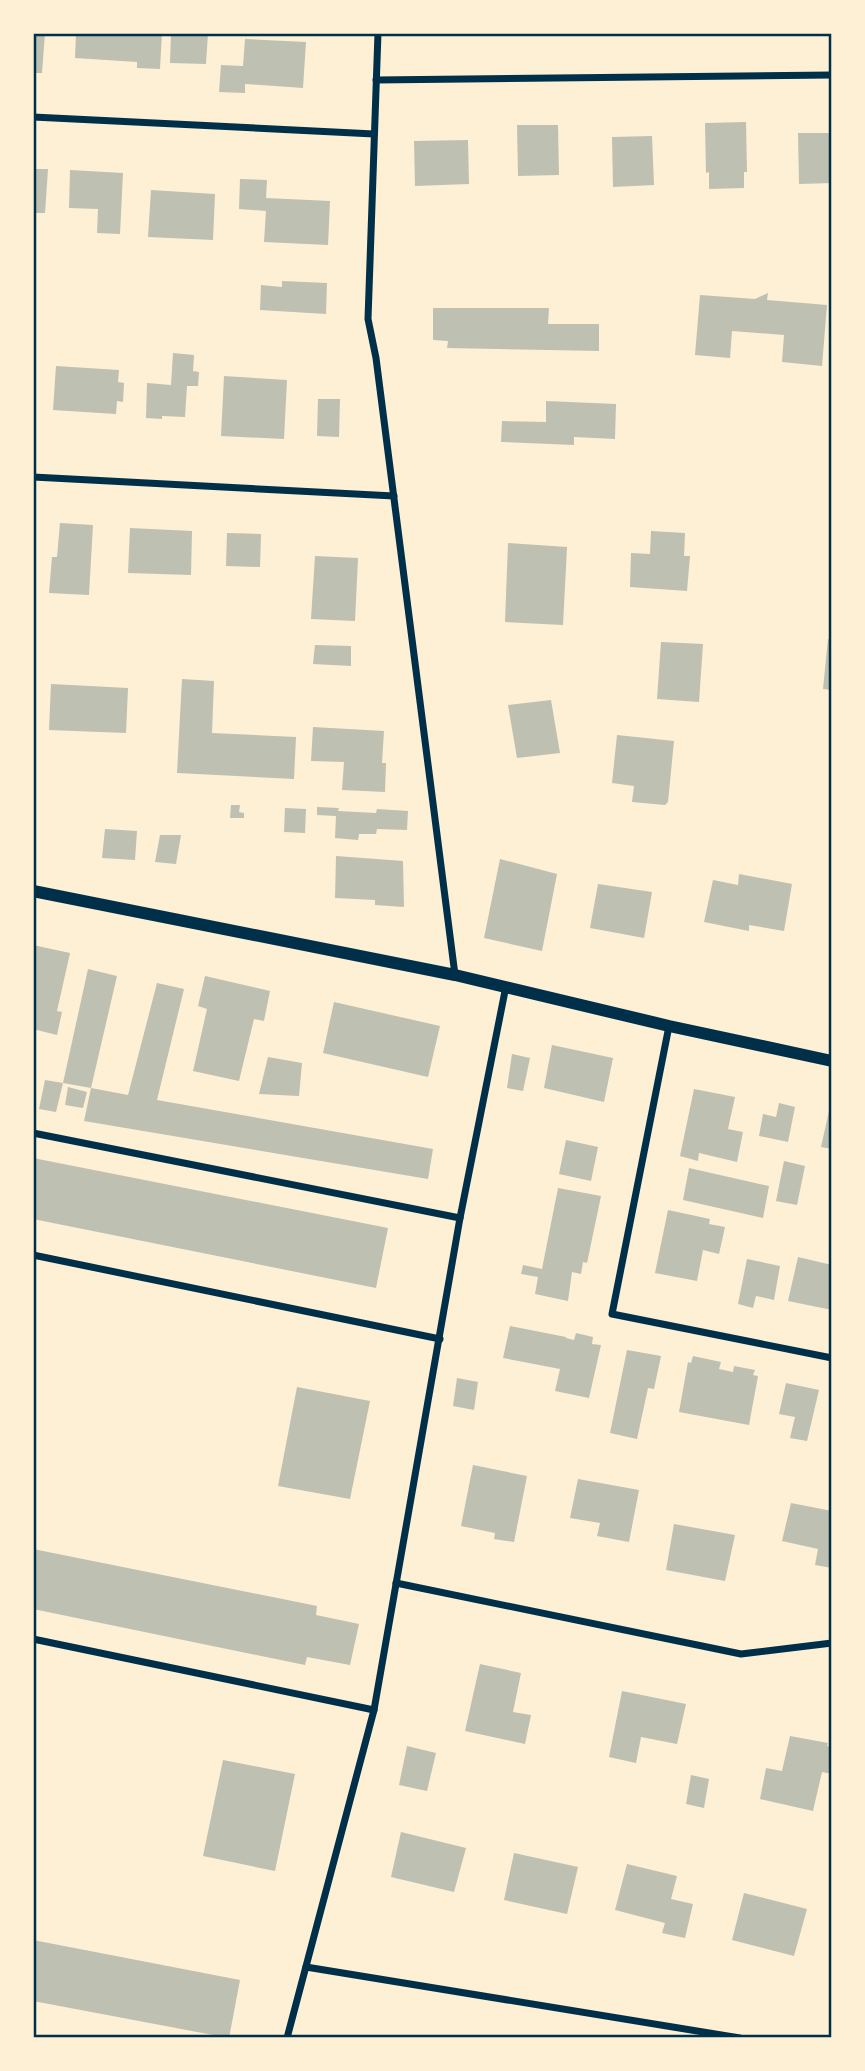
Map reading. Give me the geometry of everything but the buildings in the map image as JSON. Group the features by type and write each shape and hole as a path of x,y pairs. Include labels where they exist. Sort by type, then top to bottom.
{"street":[{"path":"378,33 368,319 376,358 455,975"},
{"path":"376,80 832,75"},
{"path":"33,117 374,134"},
{"path":"33,477 394,496"},
{"path":"33,891 455,975 669,1026 832,1061"},
{"path":"287,2038 374,1710 460,1218 506,986"},
{"path":"669,1026 612,1314 832,1358"},
{"path":"33,1133 460,1218"},
{"path":"33,1255 440,1339"},
{"path":"396,1583 741,1654 832,1643"},
{"path":"33,1639 374,1710"},
{"path":"306,1967 740,2038"}]}
